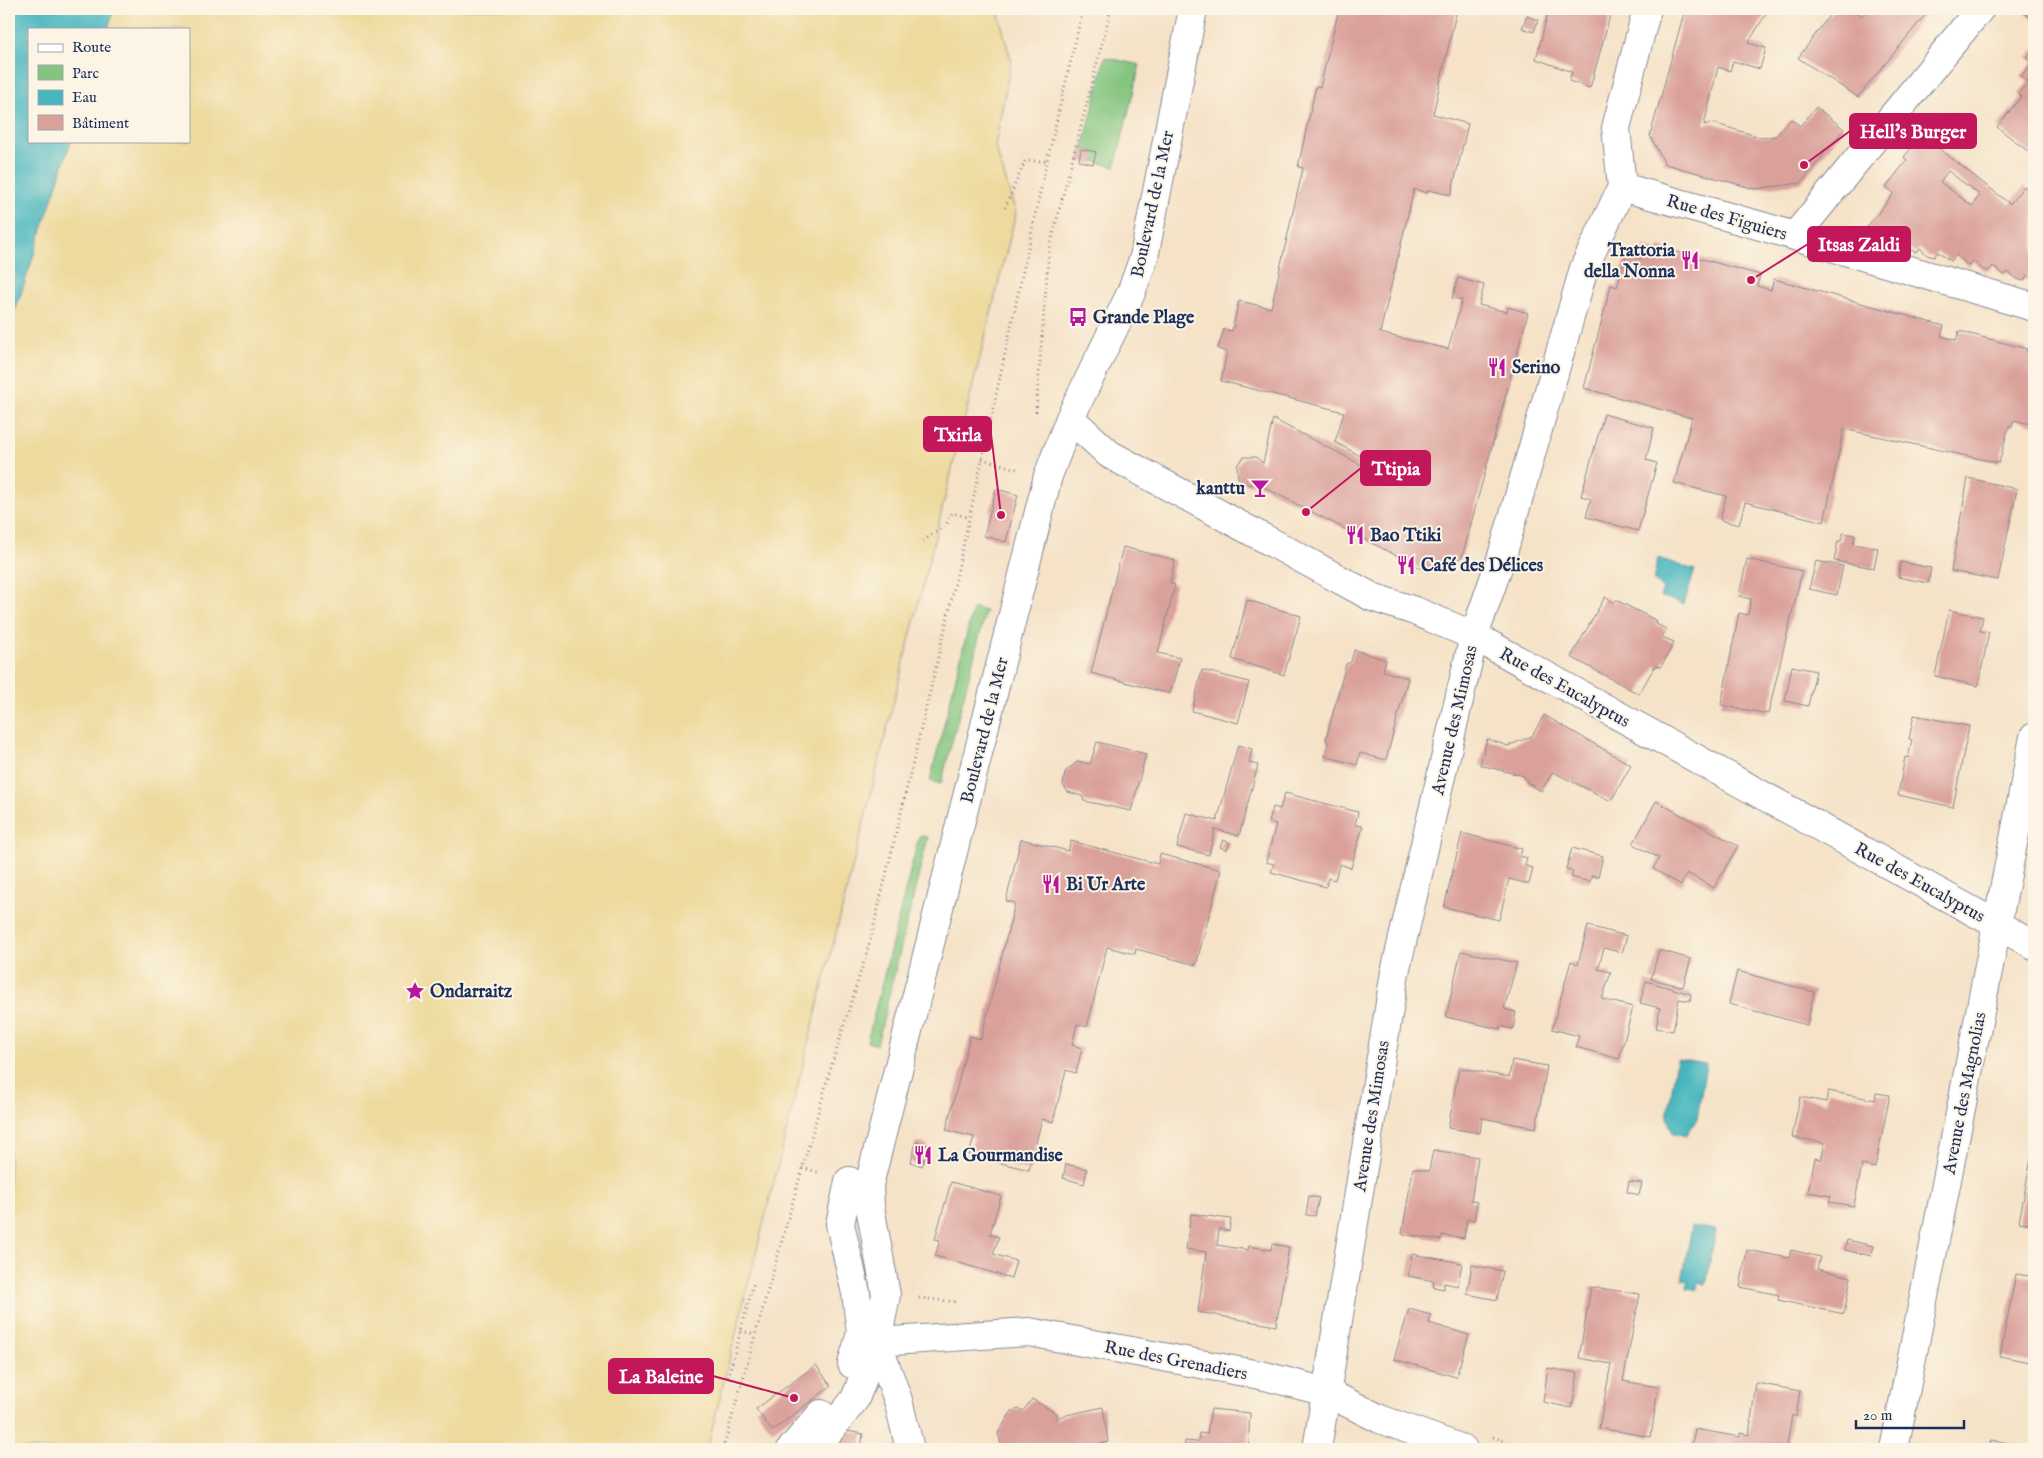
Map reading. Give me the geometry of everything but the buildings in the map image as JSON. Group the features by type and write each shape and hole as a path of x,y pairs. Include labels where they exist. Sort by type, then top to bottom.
{"street":[{"name":"Boulevard de la Mer","path":"815,1449 854,1399 877,1342 886,1294 870,1207 869,1185 1048,476 1070,418 1131,293 1144,257 1193,9"},
{"path":"1622,187 1616,128 1646,9"},
{"path":"1795,236 1980,9"},
{"name":"Rue des Figuiers","path":"1622,187 2034,307"},
{"name":"Avenue des Mimosas","path":"1317,1449 1395,972 1474,636 1502,556 1584,268 1622,187"},
{"name":"Rue des Eucalyptus","path":"1070,418 1109,454 1372,598 1415,611 1474,636 2034,945"},
{"name":"Avenue des Magnolias","path":"1894,1449 2034,737"},
{"path":"791,1449 847,1382 860,1333 856,1293 840,1224 849,1181"},
{"name":"Rue des Grenadiers","path":"877,1342 1029,1332 1266,1376 1326,1392 1380,1419 1463,1449"},
{"path":"877,1342 898,1400 910,1449"}],"path":[{"path":"723,1449 830,1067 870,942 969,516 1047,161 1083,9"},
{"path":"1036,415 1049,250 1111,9"},
{"path":"1005,208 1025,161 1047,161"},
{"path":"982,459 1023,470"},
{"path":"922,541 946,525 952,513 969,516"},
{"path":"728,1377 754,1282"},
{"path":"741,1331 755,1334"}],"green space":[{"path":"1105,57 1140,65 1115,167 1093,161 1095,152 1083,149"},
{"path":"973,608 986,611 941,784 930,781"},
{"path":"919,836 928,837 877,1045 867,1042"}],"sand":[{"name":"Ondarraitz","path":"114,9 995,9 998,11 1011,61 995,146 1016,213 707,1449 9,1449 9,322 17,306 71,142 190,142 190,28 108,28"}],"water":[{"path":"9,9 114,9 108,28 28,28 28,142 71,142 17,306 9,322"},
{"path":"1658,558 1695,570 1684,604 1660,596 1663,589 1653,580"},
{"path":"1677,1059 1706,1064 1697,1119 1686,1136 1673,1133 1667,1118"},
{"path":"1692,1226 1716,1230 1706,1285 1698,1283 1697,1290 1687,1288 1688,1281 1682,1280"}],"place":[{"name":"Hell's Burger","path":"1804,165"},
{"name":"Trattoria della Nonna","path":"1690,260"},
{"name":"Itsas Zaldi","path":"1751,280"},
{"name":"Grande Plage","path":"1078,317"},
{"name":"Serino","path":"1497,367"},
{"name":"kanttu","path":"1260,488"},
{"name":"Ttipia","path":"1306,512"},
{"name":"Txirla","path":"1001,515"},
{"name":"Bao Ttiki","path":"1355,535"},
{"name":"Café des Délices","path":"1406,565"},
{"name":"Bi Ur Arte","path":"1051,884"},
{"name":"Ondarraitz","path":"415,991"},
{"name":"La Gourmandise","path":"923,1155"},
{"name":"La Baleine","path":"794,1398"}]}
